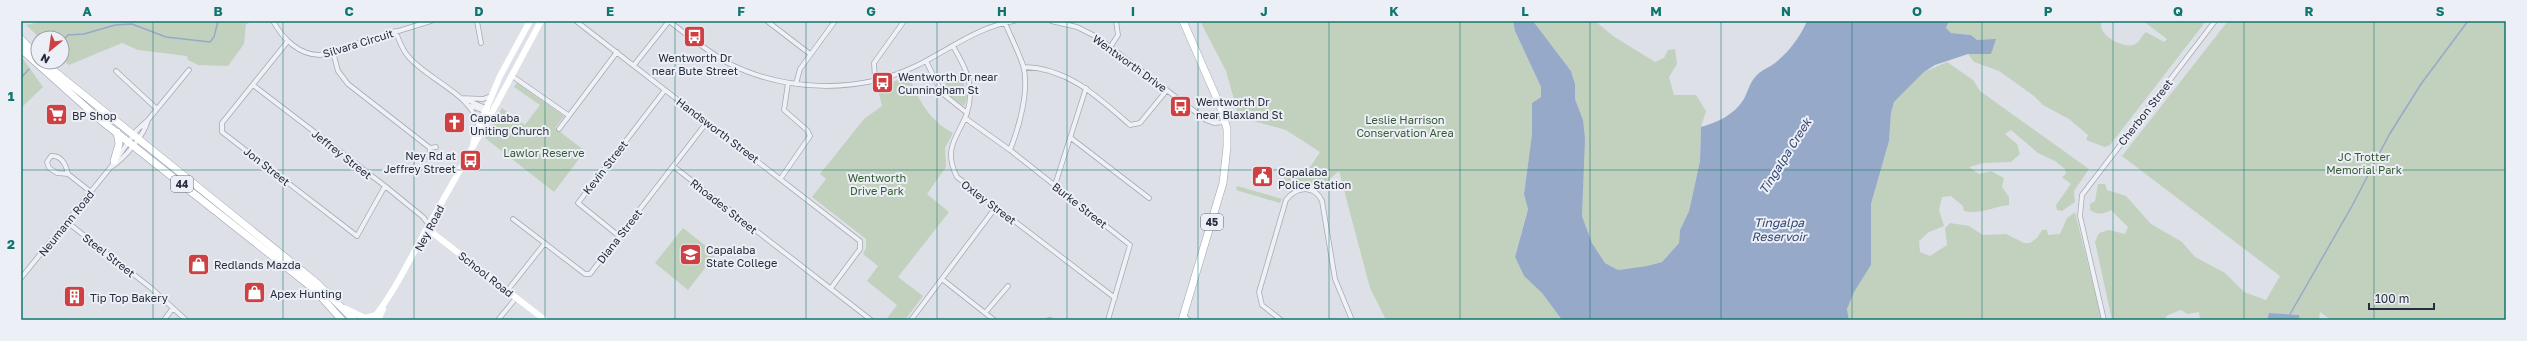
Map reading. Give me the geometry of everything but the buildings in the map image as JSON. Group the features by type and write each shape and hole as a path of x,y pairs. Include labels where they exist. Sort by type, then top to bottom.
{"main road":[{"name":"Ney Road","path":"473,147 478,127 492,96 530,21"},
{"name":"Ney Road","path":"377,318 473,147 480,138 541,21"},
{"name":"45","path":"1184,22 1212,84 1226,122 1227,164 1185,318"},
{"path":"21,39 30,49"},
{"name":"44","path":"21,49 49,76 117,132 133,140 317,283 344,308 354,320"},
{"name":"44","path":"52,70 133,140 314,289 342,320"},
{"path":"112,164 119,144 117,132"},
{"name":"School Road","path":"429,225 434,234 545,320"},
{"path":"344,308 365,318 377,318"}],"street":[{"name":"Silvara Circuit","path":"273,21 280,33 288,41 304,53 313,55 333,52 431,21"},
{"path":"477,21 481,43"},
{"name":"Handsworth Street","path":"576,21 860,240 860,249 831,288"},
{"path":"634,66 669,21 728,62 749,72 788,83 834,86 875,79 926,61 980,31 1014,21"},
{"path":"767,21 810,54"},
{"path":"796,84 798,73 810,54 835,21"},
{"path":"875,79 874,62 904,21"},
{"name":"Wentworth Drive","path":"1051,21 1083,30 1111,46 1206,120 1214,123 1226,122"},
{"path":"1111,46 1118,35 1116,21"},
{"name":"Cherbon Street","path":"2104,320 2080,206 2086,187 2215,21"},
{"path":"1005,23 1024,67 1024,102 1020,125 1010,150"},
{"path":"396,32 407,55 420,68 463,98 492,113"},
{"name":"Jon Street","path":"288,41 222,123 222,132 357,236 385,186"},
{"name":"Oxley Street","path":"953,46 965,67 970,96 967,113 949,153 951,167 957,177 1115,298"},
{"path":"333,52 338,71 348,84 430,148 436,147"},
{"path":"558,129 617,52"},
{"path":"926,61 942,92 967,113"},
{"path":"1024,67 1039,67 1061,73 1086,88 1130,125 1140,123 1168,90"},
{"path":"133,140 189,70"},
{"path":"116,71 157,109"},
{"path":"512,76 568,116"},
{"path":"781,178 810,136 807,130 784,110 788,83"},
{"name":"Jeffrey Street","path":"253,85 385,186 423,217 429,225"},
{"path":"1055,185 1086,88"},
{"name":"Kevin Street","path":"619,236 578,203 665,90"},
{"path":"463,98 483,99 492,96"},
{"path":"463,98 475,112 478,127"},
{"path":"468,105 486,110"},
{"name":"Burke Street","path":"965,118 1010,150 1130,245 1108,320"},
{"name":"Diana Street","path":"513,219 587,275 707,122"},
{"path":"1071,138 1149,198"},
{"name":"Neumann Road","path":"112,164 117,164 133,140"},
{"name":"Neumann Road","path":"21,278 133,140"},
{"path":"429,157 430,148"},
{"path":"68,174 66,166 60,158 54,156 49,158 48,165 53,171 68,174 91,192"},
{"name":"Rhoades Street","path":"673,166 871,320"},
{"path":"1281,320 1262,305 1259,292 1286,200 1295,192 1308,188 1315,192 1322,201 1335,279 1352,320"},
{"path":"911,320 996,206"},
{"name":"Steel Street","path":"67,222 186,320"},
{"path":"507,291 545,243"},
{"path":"942,279 994,320"},
{"path":"985,313 1008,286"},
{"path":"498,320 516,298"},
{"path":"164,320 173,308"}],"green space":[{"path":"44,21 255,21 246,24 244,44 228,66 198,65 188,60 187,56 138,50 122,43 70,65 70,30 31,30 26,25"},
{"name":"Leslie Harrison Conservation Area","path":"1200,21 1513,21 1515,31 1541,87 1541,97 1532,103 1532,134 1524,193 1528,208 1515,257 1524,276 1542,293 1562,320 1386,320 1370,288 1339,171 1318,189 1301,184 1289,188 1280,170 1304,176 1320,152 1286,130 1239,117 1226,71"},
{"path":"1533,21 1595,21 1613,36 1655,62 1664,58 1668,50 1675,49 1677,64 1669,77 1674,95 1696,95 1706,111 1701,127 1700,161 1689,211 1680,230 1679,243 1662,262 1647,266 1618,270 1605,263 1592,243 1582,216 1583,120 1575,99 1575,84 1571,71"},
{"path":"1949,21 2102,21 2101,26 2103,31 2111,39 2122,44 2133,45 2137,43 2146,32 2164,42 2167,39 2143,21 2206,21 2110,145 2105,147 2086,140 2088,135 2069,119 2043,105 2034,96 1999,71 1974,62 1968,54 1991,54 1990,40 1977,40 1971,35 1951,33 1946,29"},
{"name":"JC Trotter Memorial Park","path":"2228,21 2506,21 2506,320 2331,320 2320,312 2319,320 2300,320 2299,315 2269,313 2267,320 2200,320 2199,312 2187,314 2181,310 2168,315 2163,320 2112,320 2095,242 2099,233 2109,230 2125,234 2128,227 2111,210 2095,213 2090,210 2090,204 2095,201 2098,184 2105,184 2107,190 2126,196 2151,224 2182,242 2195,257 2225,273 2244,292 2266,300 2280,276 2122,156"},
{"path":"21,56 43,87 21,108"},
{"path":"1947,62 1973,80 1980,91 2089,169 2074,191 2075,202 2062,211 2057,210 2056,205 2071,184 2062,177 2066,174 2065,169 2055,161 2038,153 2011,130 2005,134 2017,144 2020,154 2011,162 1984,163 1969,167 1979,174 1991,171 2004,178 2002,187 2009,197 2009,205 1970,212 1964,211 1963,206 1951,196 1942,197 1939,210 1944,226 1929,232 1919,241 1920,252 1930,256 1947,245 1945,228 1950,223 1969,226 1983,235 2006,234 2024,243 2030,243 2037,238 2042,230 2047,230 2048,235 2060,234 2067,218 2075,212 2102,320 1849,320 1847,309 1854,291 1871,265 1871,204 1889,141 1891,113 1894,102 1924,72"},
{"path":"962,74 967,98 964,106 947,94 943,85"},
{"name":"Wentworth Drive Park","path":"909,77 926,110 945,128 953,133 945,148 946,167 927,194 949,212 898,277 923,296 905,320 886,320 897,305 867,281 878,266 863,254 866,248 866,239 812,197 826,179 820,174 864,119 882,106 877,86"},
{"name":"Lawlor Reserve","path":"517,83 564,116 555,128 585,151 554,192 485,138 502,108 525,125 540,105 514,87"},
{"path":"1237,186 1282,199 1280,203 1236,190"},
{"path":"683,228 716,254 688,290 655,263"}],"water":[{"name":"Tingalpa Reservoir","path":"1513,21 1533,21 1571,71 1575,84 1575,99 1583,120 1585,138 1582,216 1592,243 1605,263 1618,270 1647,266 1662,262 1679,243 1680,230 1689,211 1700,161 1701,127 1725,117 1740,105 1756,76 1785,54 1801,33 1807,21 1949,21 1946,28 1951,33 1971,35 1977,40 1996,39 1991,54 1968,54 1935,65 1924,72 1894,102 1891,113 1889,141 1871,204 1871,265 1854,292 1847,309 1849,320 1562,320 1542,293 1524,276 1515,257 1528,209 1524,194 1532,134 1532,103 1541,97 1541,87 1515,31"},
{"path":"2269,313 2299,315 2300,320 2267,320"}],"waterway":[{"path":"70,35 84,34 115,25 132,24 166,37 210,42 214,37 218,21"},
{"path":"2289,316 2352,206 2389,135 2421,84 2468,21"},
{"path":"21,78 29,69"}],"place":[{"name":"Wentworth Dr near Bute Street","path":"695,37"},
{"name":"Wentworth Dr near Cunningham St","path":"882,82"},
{"name":"Wentworth Dr near Blaxland St","path":"1181,107"},
{"name":"BP Shop","path":"57,115"},
{"name":"Capalaba Uniting Church","path":"454,123"},
{"name":"Ney Rd at Jeffrey Street","path":"471,161"},
{"name":"Capalaba Police Station","path":"1262,177"},
{"name":"Capalaba State College","path":"690,255"},
{"name":"Redlands Mazda","path":"198,264"},
{"name":"Apex Hunting","path":"254,293"},
{"name":"Tip Top Bakery","path":"74,297"}],"water label":[{"name":"Tingalpa Creek","path":"1785,156"}]}
